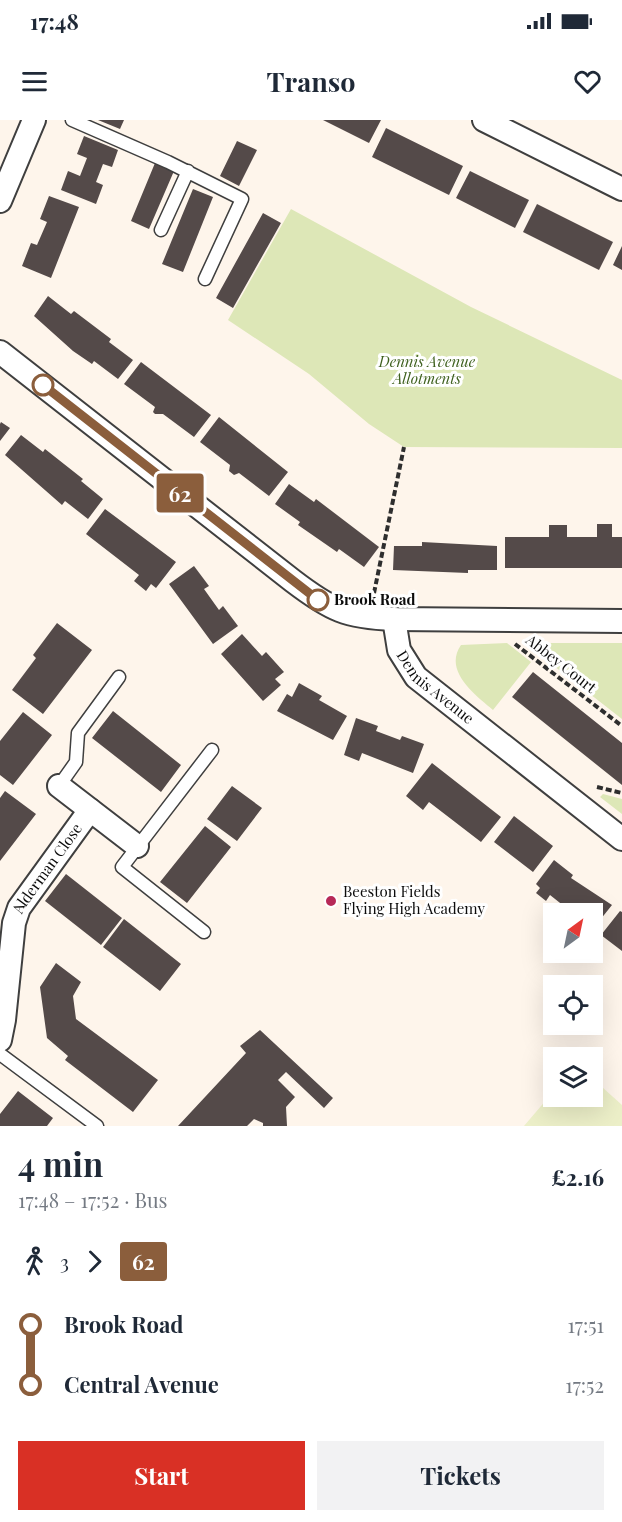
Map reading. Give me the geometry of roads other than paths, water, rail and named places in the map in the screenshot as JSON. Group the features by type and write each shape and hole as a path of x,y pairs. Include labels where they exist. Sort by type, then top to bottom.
{"street":[{"path":"0,201 34,120"},
{"path":"484,120 622,189"},
{"path":"0,352 318,600 343,613 394,620 622,621"},
{"name":"Dennis Avenue","path":"394,620 399,650 416,677 622,839"},
{"name":"Alderman Close","path":"59,786 137,846"},
{"name":"Alderman Close","path":"0,1040 14,923 19,908 90,810"}],"lane":[{"path":"72,120 188,171 242,199 205,279"},
{"path":"161,230 188,171"},
{"path":"59,786 76,762 78,733 119,677"},
{"path":"204,932 122,867 212,750"},
{"path":"0,1054 97,1126"}],"place":[{"name":"Brook Road","path":"318,600"},
{"name":"Beeston Fields Flying High Academy","path":"331,901"}],"park label":[{"name":"Dennis Avenue Allotments","path":"427,370"}]}
